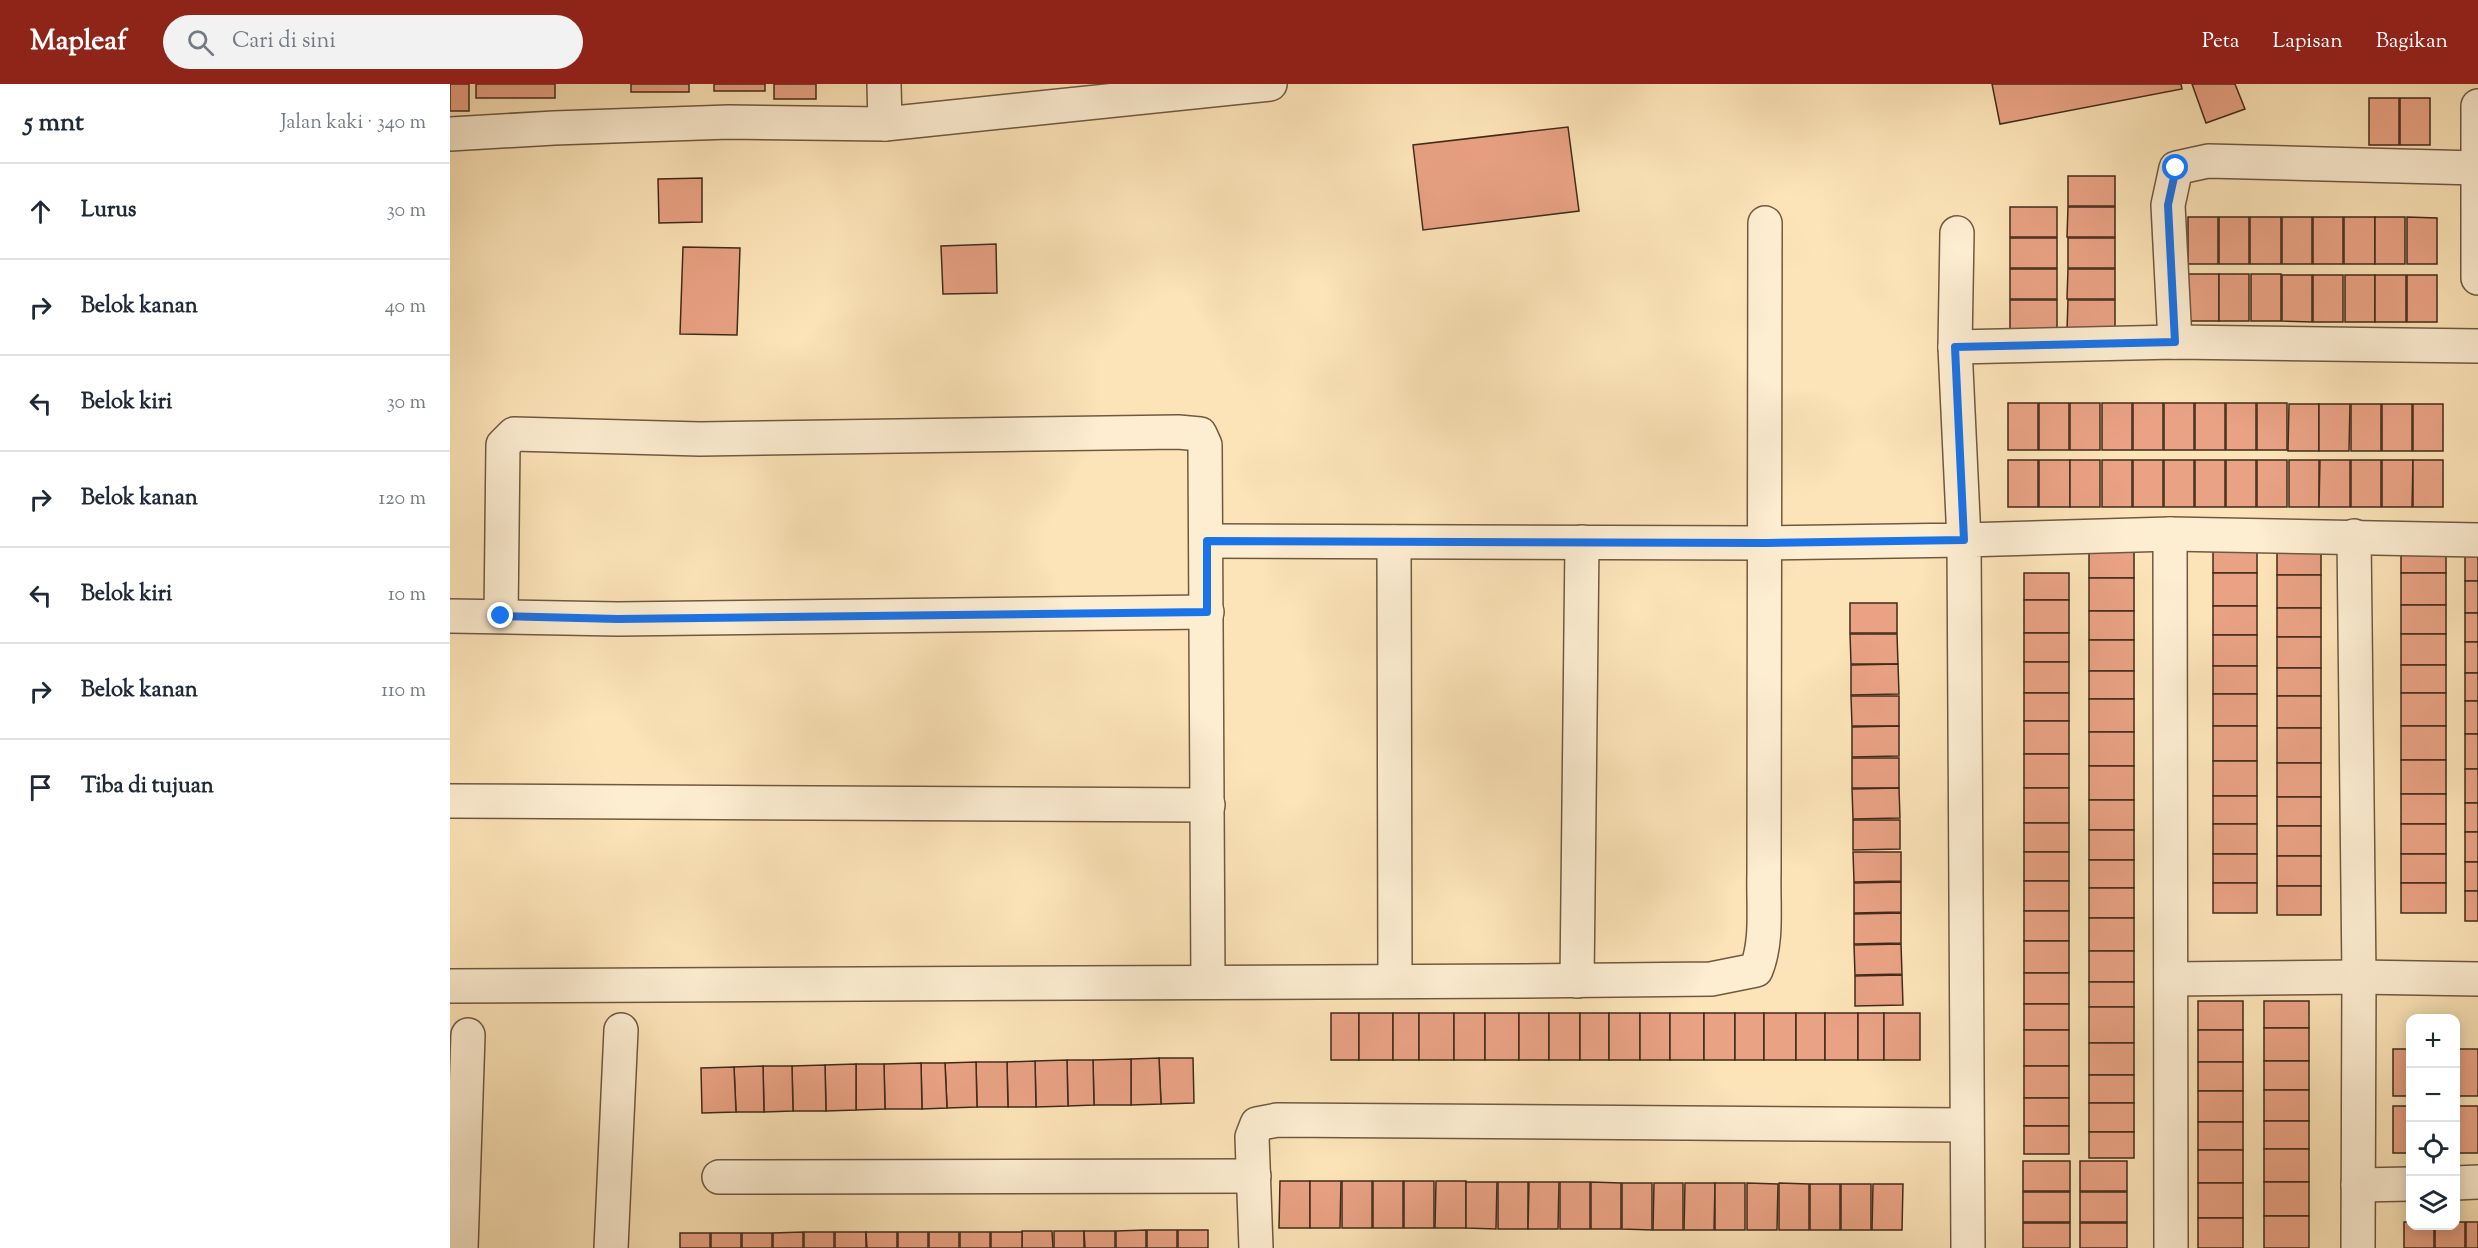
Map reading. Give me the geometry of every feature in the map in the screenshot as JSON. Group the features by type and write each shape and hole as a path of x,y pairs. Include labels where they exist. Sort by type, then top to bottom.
{"street":[{"path":"884,84 885,124"},
{"path":"450,134 729,122 885,124 1270,84"},
{"path":"2478,106 2478,278"},
{"path":"2175,342 2168,205 2176,168 2208,161 2477,168"},
{"path":"450,986 1577,981 1711,979 1756,970 1760,960 1764,873 1765,223"},
{"path":"1957,233 1955,347 1964,540 1968,1248"},
{"path":"1955,347 2175,342 2478,346"},
{"path":"501,616 501,472 503,445 514,435 700,439 1178,432 1200,435 1206,445 1208,982"},
{"path":"2170,534 2171,1248"},
{"path":"1207,541 1765,543 2170,534 2478,540"},
{"path":"2354,536 2359,977 2358,1248"},
{"path":"1394,542 1395,981"},
{"path":"1577,981 1582,542"},
{"path":"450,616 618,619 1207,612"},
{"path":"450,801 1208,805"},
{"path":"2172,979 2359,977 2478,979"},
{"path":"611,1248 621,1030"},
{"path":"461,1248 468,1035"},
{"path":"1256,1248 1252,1137 1257,1124 1277,1120 1966,1125"},
{"path":"719,1177 1254,1176"},
{"path":"2460,1183 2478,1182"},
{"path":"2358,1185 2406,1184"}],"building":[{"path":"450,84 469,84 469,111 450,111"},
{"path":"476,84 555,84 555,98 476,98"},
{"path":"631,84 689,84 689,92 631,92"},
{"path":"714,84 765,84 765,91 714,91"},
{"path":"774,84 816,84 816,99 774,99"},
{"path":"1992,84 2181,84 2182,89 2000,124"},
{"path":"2192,84 2235,84 2245,109 2206,123"},
{"path":"2369,98 2399,98 2399,145 2369,145"},
{"path":"2400,98 2430,98 2430,145 2400,145"},
{"path":"1568,127 1579,211 1423,230 1413,145"},
{"path":"2068,176 2115,176 2115,206 2068,206"},
{"path":"702,178 702,222 659,223 658,179"},
{"path":"2010,207 2057,207 2057,237 2010,237"},
{"path":"2068,207 2115,207 2115,237 2067,237"},
{"path":"2188,217 2218,217 2218,264 2188,264"},
{"path":"2219,217 2249,217 2249,264 2219,264"},
{"path":"2250,217 2281,217 2281,264 2250,264"},
{"path":"2282,217 2312,217 2312,264 2282,264"},
{"path":"2313,217 2343,217 2343,264 2313,264"},
{"path":"2344,217 2375,217 2375,264 2344,264"},
{"path":"2375,217 2405,217 2405,264 2375,264"},
{"path":"2407,217 2437,218 2437,264 2407,264"},
{"path":"2010,238 2057,238 2057,268 2010,268"},
{"path":"2068,238 2115,238 2115,268 2068,268"},
{"path":"996,244 997,293 943,294 941,246"},
{"path":"683,247 740,248 737,335 680,334"},
{"path":"2010,269 2057,269 2057,299 2010,299"},
{"path":"2068,269 2115,269 2115,299 2067,299"},
{"path":"2188,274 2219,274 2219,321 2188,321"},
{"path":"2219,274 2249,274 2249,321 2219,321"},
{"path":"2251,274 2281,274 2281,321 2251,321"},
{"path":"2282,275 2312,275 2312,322 2282,321"},
{"path":"2313,275 2343,275 2343,322 2313,322"},
{"path":"2345,275 2375,275 2375,322 2345,322"},
{"path":"2375,275 2406,275 2406,322 2375,322"},
{"path":"2407,275 2437,275 2437,322 2407,322"},
{"path":"2010,300 2057,300 2057,330 2010,330"},
{"path":"2068,300 2115,300 2115,330 2067,330"},
{"path":"2008,403 2038,403 2038,450 2008,450"},
{"path":"2039,403 2069,403 2069,450 2039,450"},
{"path":"2070,403 2100,403 2100,450 2070,450"},
{"path":"2102,403 2132,403 2132,450 2102,450"},
{"path":"2133,403 2163,403 2163,450 2133,450"},
{"path":"2164,403 2194,403 2194,450 2164,450"},
{"path":"2195,403 2225,403 2225,450 2195,450"},
{"path":"2226,403 2256,403 2256,450 2226,450"},
{"path":"2257,403 2287,403 2287,450 2257,450"},
{"path":"2289,404 2319,404 2319,451 2288,451"},
{"path":"2319,404 2350,404 2349,451 2319,451"},
{"path":"2351,404 2381,404 2381,451 2351,451"},
{"path":"2382,404 2412,404 2412,451 2382,451"},
{"path":"2413,404 2443,404 2443,451 2413,451"},
{"path":"2008,460 2038,460 2038,507 2008,507"},
{"path":"2039,460 2070,460 2070,507 2039,507"},
{"path":"2070,460 2100,460 2100,507 2070,507"},
{"path":"2102,460 2132,460 2132,507 2102,507"},
{"path":"2133,460 2163,460 2163,507 2133,507"},
{"path":"2164,460 2194,460 2194,507 2164,507"},
{"path":"2195,460 2225,460 2225,507 2195,507"},
{"path":"2226,460 2256,460 2256,507 2226,507"},
{"path":"2257,460 2287,460 2287,507 2257,507"},
{"path":"2289,460 2319,460 2319,507 2289,507"},
{"path":"2320,460 2350,460 2350,507 2319,507"},
{"path":"2351,460 2381,460 2381,507 2351,507"},
{"path":"2382,460 2413,460 2412,507 2382,507"},
{"path":"2413,460 2443,460 2443,507 2413,507"},
{"path":"2401,544 2446,544 2446,573 2401,573"},
{"path":"2213,545 2257,545 2257,573 2213,573"},
{"path":"2277,547 2321,547 2321,575 2277,575"},
{"path":"2089,550 2134,550 2134,578 2089,578"},
{"path":"2465,552 2478,552 2478,581 2465,581"},
{"path":"2024,573 2069,573 2069,600 2024,600"},
{"path":"2213,573 2257,573 2257,606 2213,606"},
{"path":"2401,573 2446,573 2446,605 2401,605"},
{"path":"2277,575 2321,575 2321,608 2277,608"},
{"path":"2089,578 2134,578 2134,611 2089,611"},
{"path":"2465,581 2478,581 2478,613 2465,613"},
{"path":"2024,600 2069,600 2069,633 2024,633"},
{"path":"1850,603 1897,603 1897,633 1850,633"},
{"path":"2401,605 2446,605 2446,634 2401,634"},
{"path":"2213,606 2257,606 2257,635 2213,635"},
{"path":"2277,608 2321,608 2321,637 2277,637"},
{"path":"2089,611 2134,611 2134,640 2089,640"},
{"path":"2465,613 2478,613 2478,642 2465,642"},
{"path":"2024,633 2069,633 2069,662 2024,662"},
{"path":"1850,634 1897,634 1898,664 1851,664"},
{"path":"2401,634 2446,634 2446,665 2401,665"},
{"path":"2213,635 2257,635 2257,666 2213,666"},
{"path":"2277,637 2321,637 2321,668 2277,668"},
{"path":"2089,640 2134,640 2134,671 2089,671"},
{"path":"2465,642 2478,642 2478,673 2465,673"},
{"path":"2024,662 2069,662 2069,693 2024,693"},
{"path":"1898,664 1899,694 1851,695 1851,665"},
{"path":"2401,665 2446,665 2446,693 2401,693"},
{"path":"2213,666 2257,666 2257,694 2213,694"},
{"path":"2277,668 2321,668 2321,696 2277,696"},
{"path":"2089,671 2134,671 2134,699 2089,699"},
{"path":"2465,673 2478,673 2478,701 2465,701"},
{"path":"2024,693 2069,693 2069,721 2024,721"},
{"path":"2401,693 2446,693 2446,726 2401,726"},
{"path":"2213,694 2257,694 2257,726 2213,726"},
{"path":"1851,696 1899,696 1899,726 1852,726"},
{"path":"2277,696 2321,696 2321,728 2277,728"},
{"path":"2089,699 2134,699 2134,732 2089,732"},
{"path":"2465,701 2478,701 2478,734 2465,734"},
{"path":"2024,721 2069,721 2069,754 2024,754"},
{"path":"1899,726 1899,756 1852,757 1852,727"},
{"path":"2213,726 2257,726 2257,761 2213,761"},
{"path":"2401,726 2446,726 2446,760 2401,760"},
{"path":"2277,728 2321,728 2321,763 2277,763"},
{"path":"2089,732 2134,732 2134,766 2089,766"},
{"path":"2465,734 2478,734 2478,769 2465,769"},
{"path":"2024,754 2069,754 2069,788 2024,788"},
{"path":"1852,758 1899,758 1899,788 1852,788"},
{"path":"2401,760 2446,760 2446,794 2401,794"},
{"path":"2213,761 2257,761 2257,796 2213,796"},
{"path":"2277,763 2321,763 2321,797 2277,797"},
{"path":"2089,766 2134,766 2134,800 2089,800"},
{"path":"2465,769 2478,769 2478,803 2465,803"},
{"path":"1899,788 1900,818 1853,819 1852,789"},
{"path":"2024,788 2069,788 2069,823 2024,823"},
{"path":"2401,794 2446,794 2446,824 2401,824"},
{"path":"2213,796 2257,796 2257,824 2213,824"},
{"path":"2277,797 2321,797 2321,826 2277,826"},
{"path":"2089,800 2134,800 2134,830 2089,830"},
{"path":"2465,803 2478,803 2478,832 2465,832"},
{"path":"1853,820 1900,820 1900,849 1853,850"},
{"path":"2024,823 2069,823 2069,852 2024,852"},
{"path":"2213,824 2257,824 2257,854 2213,854"},
{"path":"2401,824 2446,824 2446,854 2401,854"},
{"path":"2277,826 2321,826 2321,856 2277,856"},
{"path":"2089,830 2134,830 2134,860 2089,860"},
{"path":"2465,832 2478,832 2478,862 2465,862"},
{"path":"1853,852 1901,852 1901,881 1854,882"},
{"path":"2024,852 2069,852 2069,881 2024,881"},
{"path":"2213,854 2257,854 2257,883 2213,883"},
{"path":"2401,854 2446,854 2446,883 2401,883"},
{"path":"2277,856 2321,856 2321,886 2277,886"},
{"path":"2089,860 2134,860 2134,888 2089,888"},
{"path":"2465,862 2478,862 2478,891 2465,891"},
{"path":"2024,881 2069,881 2069,911 2024,911"},
{"path":"1901,882 1901,912 1854,913 1854,883"},
{"path":"2213,883 2257,883 2257,913 2213,913"},
{"path":"2401,883 2446,883 2446,913 2401,913"},
{"path":"2277,886 2321,886 2321,915 2277,915"},
{"path":"2089,888 2134,888 2134,918 2089,918"},
{"path":"2465,891 2478,891 2478,921 2465,921"},
{"path":"2024,911 2069,911 2069,941 2024,941"},
{"path":"1901,913 1901,943 1854,944 1854,914"},
{"path":"2089,918 2134,918 2134,951 2089,951"},
{"path":"2024,941 2069,941 2069,973 2024,973"},
{"path":"1901,944 1902,974 1855,975 1854,945"},
{"path":"2089,951 2134,951 2134,982 2089,982"},
{"path":"2024,973 2069,973 2069,1004 2024,1004"},
{"path":"1902,975 1903,1005 1855,1006 1855,976"},
{"path":"2089,982 2134,982 2134,1007 2089,1007"},
{"path":"2198,1001 2243,1001 2243,1030 2198,1030"},
{"path":"2264,1001 2309,1001 2309,1028 2264,1028"},
{"path":"2024,1004 2069,1004 2069,1030 2024,1030"},
{"path":"2089,1007 2134,1007 2134,1043 2089,1043"},
{"path":"1331,1013 1359,1013 1359,1060 1331,1060"},
{"path":"1359,1013 1393,1013 1393,1060 1359,1060"},
{"path":"1393,1013 1419,1013 1419,1060 1393,1060"},
{"path":"1419,1013 1454,1013 1454,1060 1419,1060"},
{"path":"1454,1013 1485,1013 1485,1060 1454,1060"},
{"path":"1485,1013 1519,1013 1519,1060 1485,1060"},
{"path":"1519,1013 1549,1013 1549,1060 1519,1060"},
{"path":"1549,1013 1580,1013 1580,1060 1549,1060"},
{"path":"1580,1013 1609,1013 1609,1060 1580,1060"},
{"path":"1609,1013 1640,1013 1640,1060 1609,1060"},
{"path":"1640,1013 1670,1013 1670,1060 1640,1060"},
{"path":"1670,1013 1704,1013 1704,1060 1670,1060"},
{"path":"1704,1013 1735,1013 1735,1060 1704,1060"},
{"path":"1735,1013 1764,1013 1764,1060 1735,1060"},
{"path":"1764,1013 1796,1013 1796,1060 1764,1060"},
{"path":"1796,1013 1825,1013 1825,1060 1796,1060"},
{"path":"1825,1013 1858,1013 1858,1060 1825,1060"},
{"path":"1858,1013 1884,1013 1884,1060 1858,1060"},
{"path":"1884,1013 1920,1013 1920,1060 1884,1060"},
{"path":"2264,1028 2309,1028 2309,1061 2264,1061"},
{"path":"2024,1030 2069,1030 2069,1066 2024,1066"},
{"path":"2198,1030 2243,1030 2243,1062 2198,1062"},
{"path":"2089,1043 2134,1043 2134,1075 2089,1075"},
{"path":"2393,1049 2406,1049 2406,1096 2393,1096"},
{"path":"2460,1049 2478,1049 2478,1096 2460,1096"},
{"path":"1159,1058 1193,1058 1194,1103 1161,1104"},
{"path":"1159,1058 1161,1104 1131,1105 1131,1059"},
{"path":"1131,1059 1131,1105 1094,1105 1093,1060"},
{"path":"1067,1060 1093,1060 1094,1105 1068,1106"},
{"path":"1067,1060 1068,1106 1036,1107 1035,1061"},
{"path":"1035,1061 1036,1107 1008,1107 1007,1062"},
{"path":"2264,1061 2309,1061 2309,1090 2264,1090"},
{"path":"976,1062 1007,1062 1008,1107 977,1107"},
{"path":"976,1062 977,1107 947,1108 945,1063"},
{"path":"2198,1062 2243,1062 2243,1091 2198,1091"},
{"path":"921,1063 945,1063 947,1108 922,1109"},
{"path":"921,1063 922,1109 885,1109 884,1064"},
{"path":"856,1064 884,1064 885,1109 856,1110"},
{"path":"856,1064 856,1110 826,1111 825,1065"},
{"path":"825,1065 826,1111 793,1111 792,1066"},
{"path":"763,1066 792,1066 793,1111 764,1112"},
{"path":"763,1066 764,1112 736,1112 734,1067"},
{"path":"2024,1066 2069,1066 2069,1098 2024,1098"},
{"path":"734,1067 736,1112 702,1113 701,1068"},
{"path":"2089,1075 2134,1075 2134,1103 2089,1103"},
{"path":"2264,1090 2309,1090 2309,1121 2264,1121"},
{"path":"2198,1091 2243,1091 2243,1122 2198,1122"},
{"path":"2024,1098 2069,1098 2069,1126 2024,1126"},
{"path":"2089,1103 2134,1103 2134,1132 2089,1132"},
{"path":"2393,1106 2406,1106 2406,1153 2393,1153"},
{"path":"2460,1106 2478,1106 2478,1153 2460,1153"},
{"path":"2264,1121 2309,1121 2309,1149 2264,1149"},
{"path":"2198,1122 2243,1122 2243,1150 2198,1150"},
{"path":"2024,1126 2069,1126 2069,1154 2024,1154"},
{"path":"2089,1132 2134,1132 2134,1158 2089,1158"},
{"path":"2264,1149 2309,1149 2309,1182 2264,1182"},
{"path":"2198,1150 2243,1150 2243,1183 2198,1183"},
{"path":"2023,1161 2070,1161 2070,1191 2023,1191"},
{"path":"2080,1161 2127,1161 2127,1191 2080,1191"},
{"path":"1280,1181 1310,1181 1310,1228 1279,1228"},
{"path":"1310,1181 1341,1181 1340,1228 1310,1228"},
{"path":"1342,1181 1372,1181 1372,1228 1342,1228"},
{"path":"1373,1181 1403,1181 1403,1228 1373,1228"},
{"path":"1404,1181 1434,1181 1434,1228 1404,1228"},
{"path":"1436,1181 1466,1181 1466,1228 1435,1228"},
{"path":"1466,1182 1497,1182 1496,1229 1466,1228"},
{"path":"1498,1182 1528,1182 1528,1229 1498,1229"},
{"path":"1529,1182 1559,1182 1558,1229 1528,1229"},
{"path":"1560,1182 1590,1182 1590,1229 1560,1229"},
{"path":"1591,1182 1621,1183 1621,1229 1591,1229"},
{"path":"2264,1182 2309,1182 2309,1216 2264,1216"},
{"path":"1622,1183 1652,1183 1652,1230 1622,1229"},
{"path":"1654,1183 1683,1183 1683,1230 1653,1230"},
{"path":"1685,1183 1715,1183 1714,1230 1684,1230"},
{"path":"1715,1183 1745,1183 1745,1230 1715,1230"},
{"path":"1747,1183 1778,1184 1777,1230 1747,1230"},
{"path":"1779,1183 1809,1184 1809,1230 1779,1230"},
{"path":"2198,1183 2243,1183 2243,1218 2198,1218"},
{"path":"1810,1184 1840,1184 1840,1230 1810,1230"},
{"path":"1841,1184 1871,1184 1871,1230 1841,1230"},
{"path":"1873,1184 1903,1184 1902,1230 1872,1230"},
{"path":"2023,1192 2070,1192 2070,1222 2023,1222"},
{"path":"2080,1192 2127,1192 2127,1222 2080,1222"},
{"path":"2264,1216 2309,1216 2309,1248 2264,1248"},
{"path":"2198,1218 2243,1218 2243,1248 2198,1248"},
{"path":"2404,1222 2406,1222 2406,1230 2434,1230 2434,1248 2404,1248"},
{"path":"2460,1222 2465,1222 2465,1248 2435,1248 2435,1230 2460,1230"},
{"path":"2466,1222 2478,1222 2478,1248 2466,1248"},
{"path":"2023,1223 2070,1223 2070,1248 2023,1248"},
{"path":"2080,1223 2127,1223 2127,1248 2080,1248"},
{"path":"1146,1230 1146,1248 1116,1248 1116,1231"},
{"path":"1147,1230 1177,1230 1177,1248 1147,1248"},
{"path":"1178,1230 1208,1230 1208,1248 1178,1248"},
{"path":"1022,1231 1052,1231 1053,1248 1022,1248"},
{"path":"1054,1231 1084,1231 1084,1248 1054,1248"},
{"path":"1084,1231 1115,1231 1115,1248 1085,1248"},
{"path":"803,1232 803,1248 773,1248 773,1233"},
{"path":"804,1232 834,1232 834,1248 804,1248"},
{"path":"835,1232 866,1232 866,1248 835,1248"},
{"path":"866,1232 897,1232 897,1248 867,1248"},
{"path":"898,1232 928,1232 928,1248 898,1248"},
{"path":"929,1232 959,1232 959,1248 929,1248"},
{"path":"960,1232 990,1232 990,1248 960,1248"},
{"path":"991,1232 1022,1232 1022,1248 991,1248"},
{"path":"680,1233 710,1233 710,1248 680,1248"},
{"path":"711,1233 741,1233 741,1248 711,1248"},
{"path":"742,1233 772,1233 772,1248 742,1248"}],"route":[{"path":"501,616 618,619 1207,612 1207,541 1765,543 1964,540 1955,347 2175,342 2168,205 2176,168"}]}
